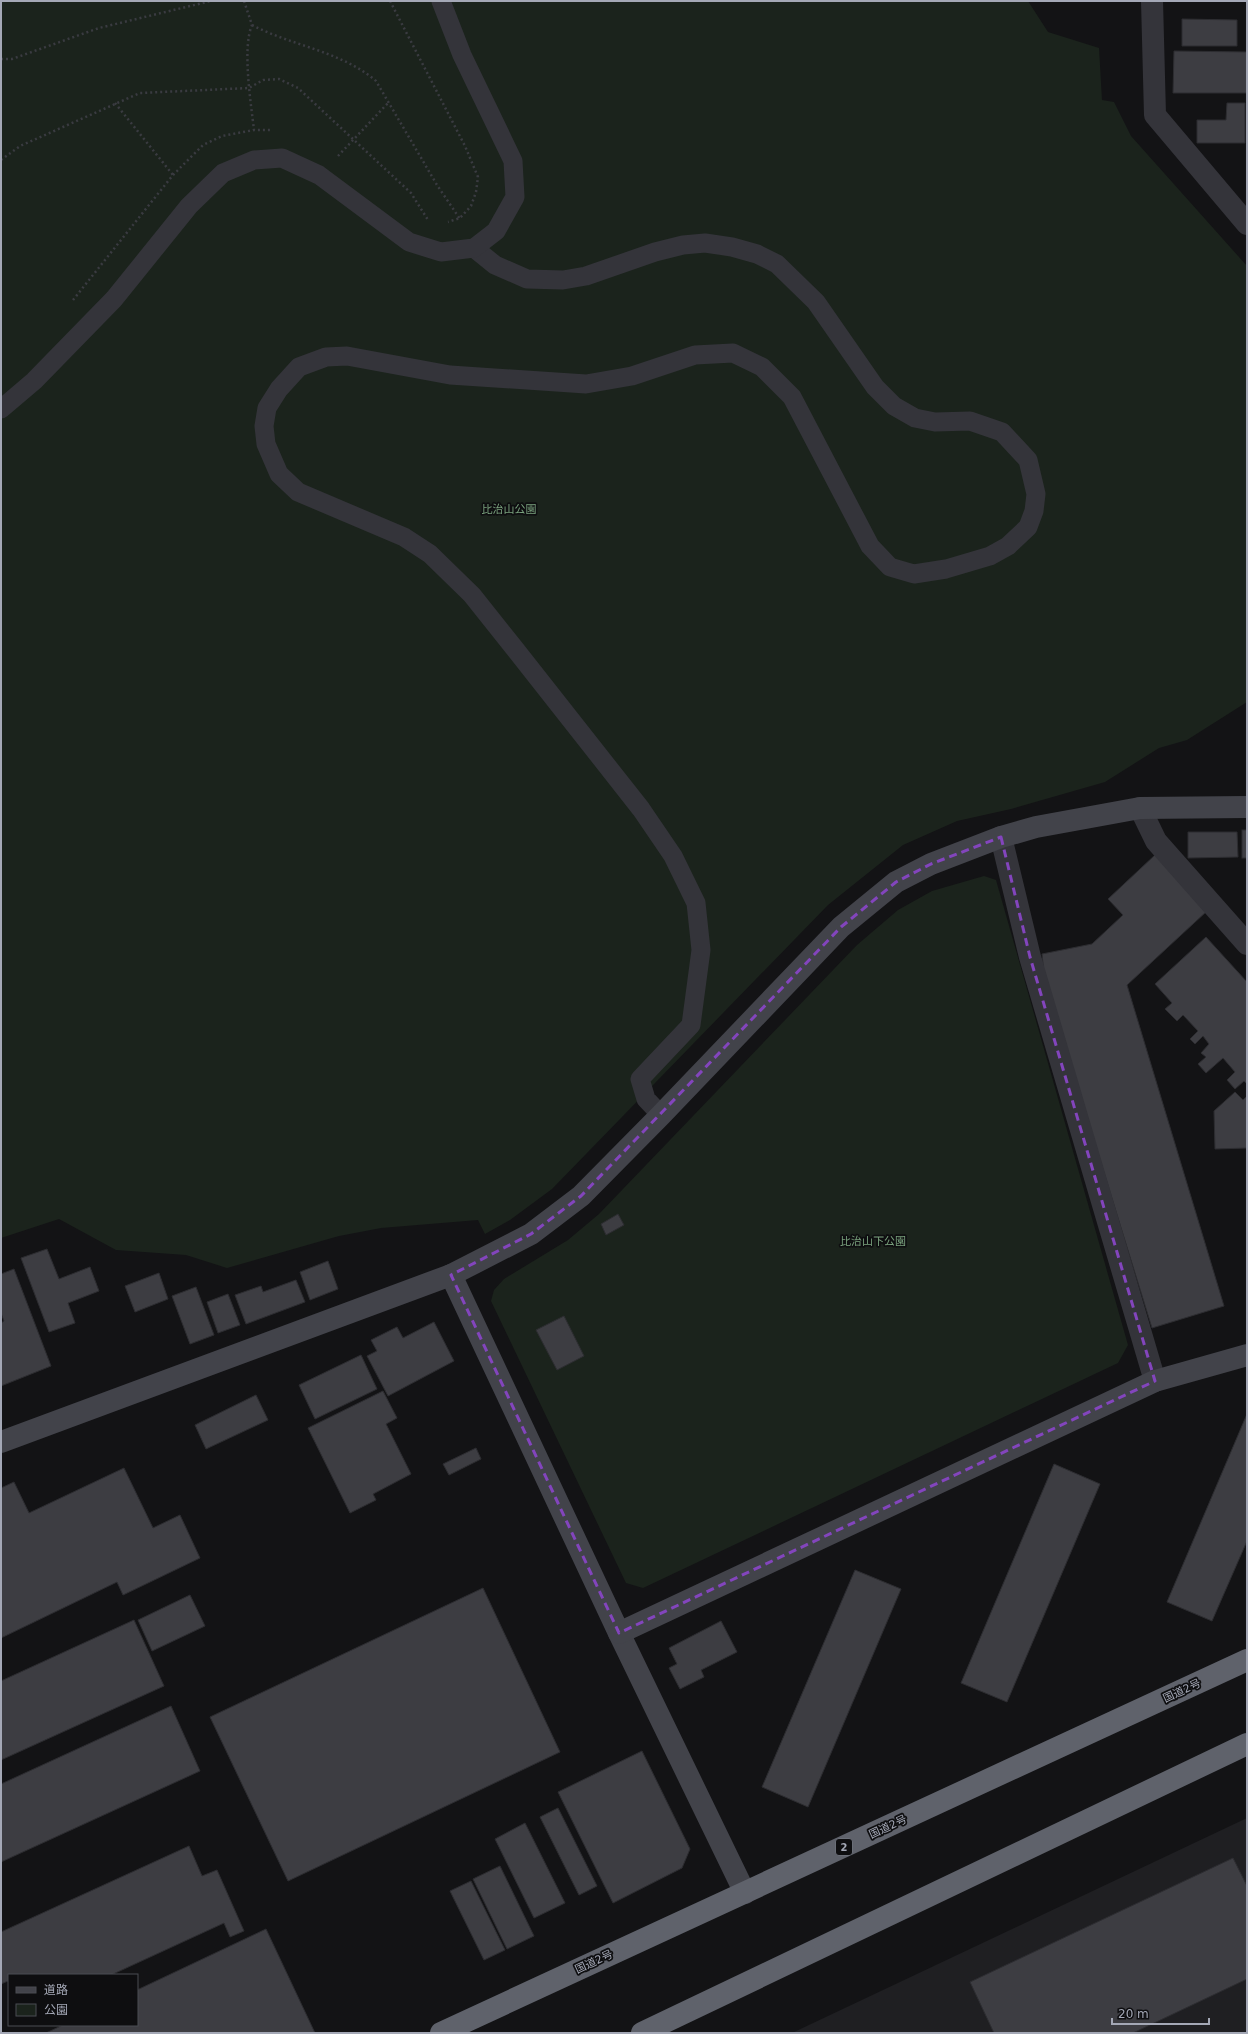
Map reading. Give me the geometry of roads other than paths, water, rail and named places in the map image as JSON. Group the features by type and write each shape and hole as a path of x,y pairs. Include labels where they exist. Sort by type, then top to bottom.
{"highway":[{"name":"国道2号","path":"441,2033 1247,1660"},
{"path":"642,2033 1247,1744"}],"street":[{"path":"1152,1 1155,115 1247,224"},
{"path":"1,1442 451,1275 531,1234 581,1196 661,1115 841,927 896,882 931,864 1001,836 1036,827 1140,808 1247,807"},
{"path":"1140,808 1156,841 1247,944"},
{"path":"1001,836 1030,957 1154,1381"},
{"path":"451,1275 619,1633 745,1893"},
{"path":"619,1633 1154,1381 1247,1355"}],"lane":[{"path":"1,409 34,381 114,299 189,206 224,173 254,160 282,158 320,176 409,242 441,252 474,248 496,231 515,197 512,161 462,55 441,1"},
{"path":"474,248 495,265 527,279 563,280 586,276 655,252 683,245 706,243 732,247 757,254 777,264 816,302 875,387 894,406 915,418 935,422 970,421 1002,432 1028,460 1036,494 1034,511 1028,527 1008,546 990,556 946,569 914,574 890,567 870,546 792,397 762,367 733,353 695,355 632,376 586,384 450,374 347,356 326,356 299,367 279,389 266,408 264,426 266,444 279,474 298,492 404,537 430,554 472,595 641,810 673,856 696,902 701,950 691,1025 640,1079 646,1099 661,1115"}],"park label":[{"name":"比治山公園","path":"509,509"},
{"name":"比治山下公園","path":"873,1241"}]}
